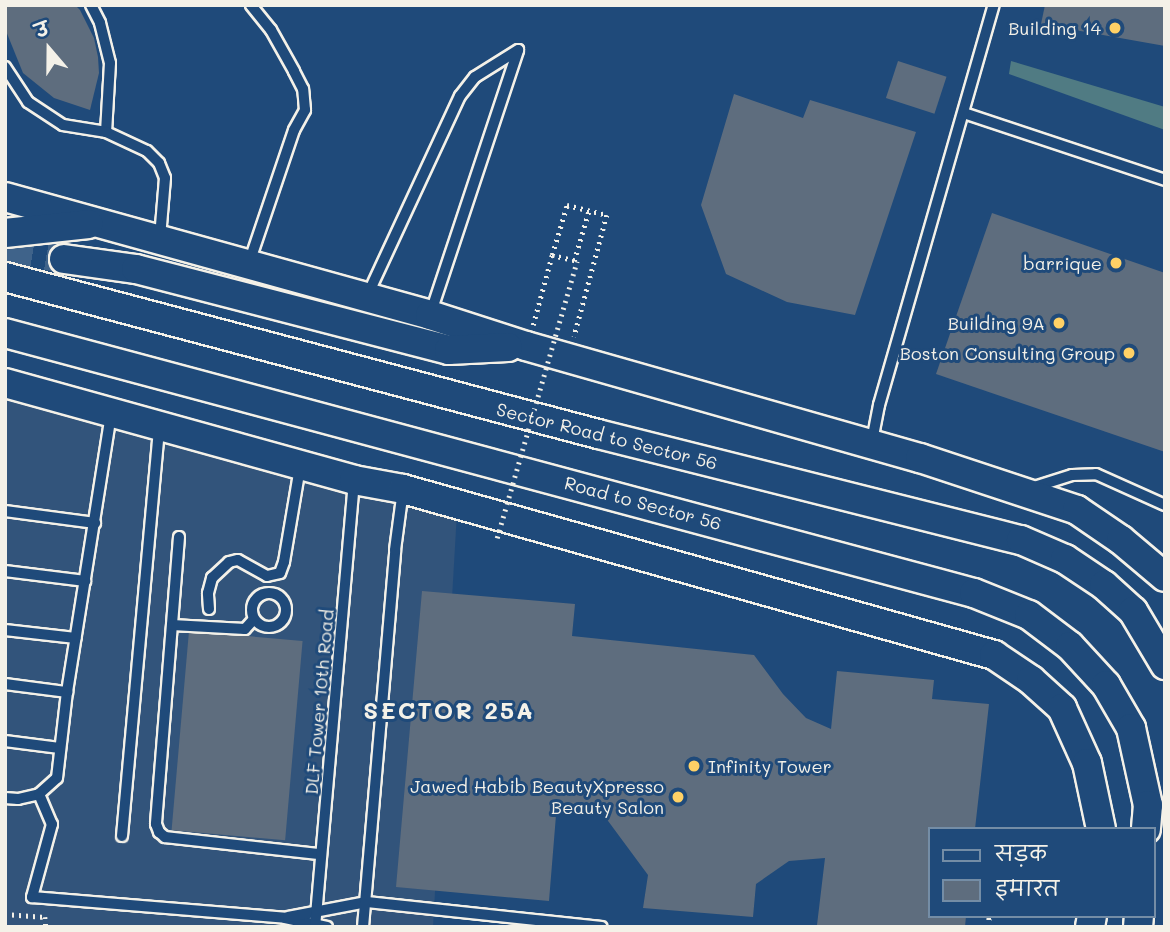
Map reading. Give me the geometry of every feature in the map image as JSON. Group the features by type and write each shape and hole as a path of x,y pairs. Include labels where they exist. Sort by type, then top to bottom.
{"street":[{"path":"5,197 430,315 526,346 871,445 1077,510 1136,552 1165,577"},
{"path":"5,233 99,222"},
{"path":"64,258 136,269 449,350 526,346"},
{"name":"Sector Road to Sector 56","path":"5,277 598,434 1021,540 1065,559 1104,585 1133,611 1165,664"},
{"name":"Road to Sector 56","path":"5,333 974,593 1029,615 1070,646 1107,685 1131,728 1148,805 1146,827"},
{"path":"5,383 354,480 403,489 994,655 1031,680 1062,708 1087,763 1101,827"},
{"path":"1104,585 1136,552"}],"lane":[{"path":"91,5 100,23 110,62 106,131"},
{"path":"249,264 294,130 305,110 303,89 294,71 271,30 251,5"},
{"path":"871,445 879,405 994,5"},
{"path":"367,297 460,96 475,77 518,50 430,315"},
{"path":"5,67 28,102 62,125 106,131 147,151 159,163 165,178 160,238"},
{"path":"964,113 1165,180"},
{"path":"5,797 18,799 39,794 57,778 67,692 111,411"},
{"path":"122,836 159,424"},
{"path":"209,609 208,593 212,578 229,562 238,560 267,576 280,573 301,465"},
{"path":"1020,492 1072,475 1096,474 1165,505"},
{"name":"DLF Tower 10th Road","path":"315,926 354,480"},
{"path":"363,927 368,902 395,550 403,489"},
{"path":"5,511 95,523"},
{"path":"179,537 156,824 159,832 165,837 320,854"},
{"path":"5,571 85,581"},
{"path":"272,592 274,576"},
{"path":"272,592 285,603 284,620 269,627 254,619 251,608 256,598 272,592"},
{"path":"172,625 245,629 254,619"},
{"path":"5,630 76,638"},
{"path":"5,684 67,692"},
{"path":"5,741 60,748"},
{"path":"39,794 52,824 32,897 285,918 327,927"},
{"path":"285,918 368,902 602,927"}],"path":[{"path":"526,346 567,205 607,215 568,358"},
{"path":"497,538 590,211"},
{"path":"554,256 575,261"},
{"path":"5,914 45,917 46,927"}],"shaded area":[{"path":"5,391 457,512 433,927 5,927"}],"green space":[{"path":"1011,61 1165,107 1165,130 1009,74"}],"building":[{"path":"5,5 75,5 80,10 94,38 98,57 99,73 90,110 54,98 23,73 6,31"},
{"name":"Building 14","path":"1045,5 1165,5 1165,46 1041,24"},
{"path":"898,61 947,77 934,114 886,98"},
{"path":"734,94 803,118 810,100 916,132 855,315 787,302 726,274 701,205"},
{"name":"Building 9A","path":"992,213 1165,273 1165,452 936,374"},
{"name":"Infinity Tower","path":"422,591 575,604 572,636 754,655 783,694 806,718 831,729 837,671 934,680 932,699 989,704 975,827 928,827 928,918 966,918 965,927 817,925 825,858 789,861 756,884 753,917 643,908 648,875 597,806 557,803 549,901 396,887"},
{"path":"189,631 303,641 285,840 172,830"}],"tunnel":[{"path":"5,249 64,259"}],"place":[{"name":"Building 14","path":"1115,28"},
{"name":"barrique","path":"1116,263"},
{"name":"Building 9A","path":"1059,323"},
{"name":"Boston Consulting Group","path":"1129,353"},
{"name":"Infinity Tower","path":"694,766"},
{"name":"Jawed Habib BeautyXpresso Beauty Salon","path":"678,797"}],"district":[{"name":"SECTOR 25A","path":"449,710"}]}
